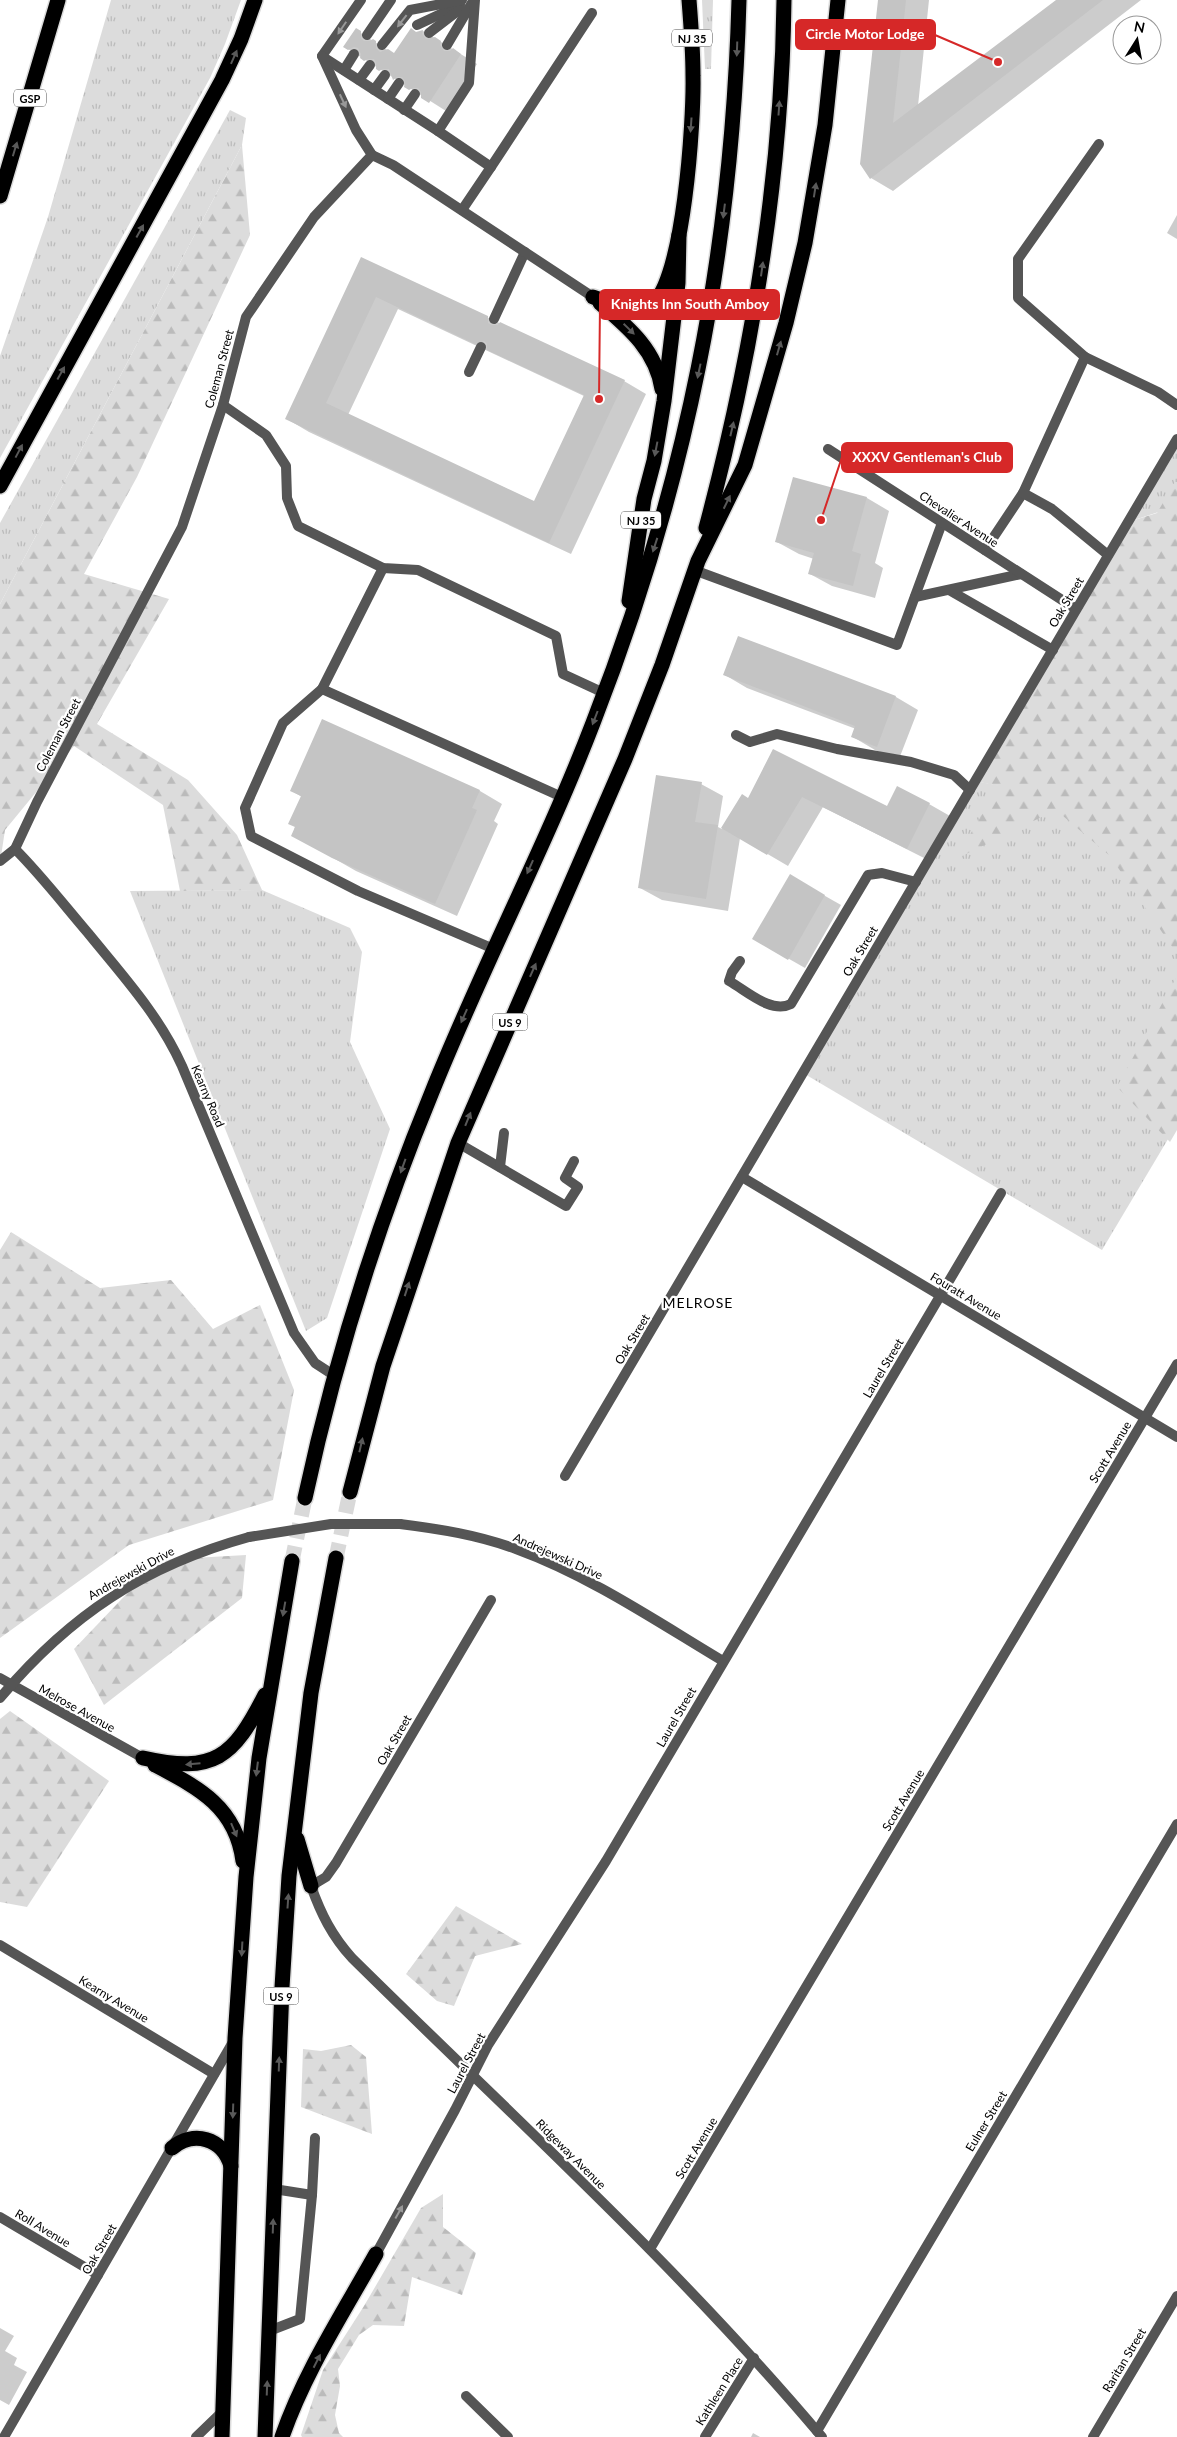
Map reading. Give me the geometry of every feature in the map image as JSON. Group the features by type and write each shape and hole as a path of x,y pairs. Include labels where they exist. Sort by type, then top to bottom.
{"highway":[{"name":"GSP","path":"0,196 32,94 58,0"},
{"path":"0,486 219,87 242,39 255,0"},
{"name":"NJ 35","path":"623,640 644,499 654,461 664,401 678,284 679,235 688,166 692,106 693,67 689,0"},
{"path":"305,1498 334,1376 372,1254 418,1127 494,949 562,797 604,693 670,494 693,401 708,324 728,178 736,78 739,0"},
{"name":"US 9","path":"350,1492 383,1366 433,1212 458,1143 622,767 662,664 696,565 731,432 759,287 775,157 784,0"},
{"path":"696,565 745,466 790,308 805,243 821,154 838,0"},
{"path":"593,297 628,310 636,310 652,304 664,290 679,235"},
{"path":"593,297 629,328 647,349 658,370 664,401"},
{"name":"US 9","path":"265,2437 282,1987 295,1817 311,1693 336,1558"},
{"path":"222,2437 235,2038 246,1877 259,1758 292,1561"},
{"path":"143,1758 164,1763 190,1765 219,1757 228,1752 246,1730 271,1683"},
{"path":"143,1758 202,1792 222,1809 235,1831 243,1855 246,1877"},
{"path":"295,1817 300,1850 311,1886"},
{"path":"172,2148 187,2139 196,2138 213,2142 225,2152 232,2170"},
{"path":"282,2437 294,2406 317,2361 376,2254"}],"street":[{"path":"322,56 361,0"},
{"path":"367,35 391,0"},
{"path":"382,46 410,10 462,0"},
{"path":"417,25 472,0"},
{"path":"429,33 472,0"},
{"path":"448,45 472,0"},
{"path":"438,131 469,83 472,0"},
{"path":"462,210 592,14"},
{"path":"344,70 354,54"},
{"path":"322,56 491,166"},
{"path":"322,56 356,130 372,155 393,165 593,297"},
{"path":"359,80 370,65"},
{"path":"374,90 385,74"},
{"path":"388,99 399,83"},
{"path":"404,110 415,94"},
{"path":"1099,144 1018,259 1018,298 1085,357 1158,392 1177,405"},
{"name":"Coleman Street","path":"15,850 37,802 182,527 222,405 246,317 314,217 372,155"},
{"path":"494,318 525,252"},
{"path":"469,372 481,347"},
{"path":"985,550 1023,493 1085,357"},
{"path":"222,405 266,435 286,466 288,498 298,526 383,568 418,570 556,636 563,674 604,693"},
{"name":"Oak Street","path":"565,1476 1177,439"},
{"name":"Chevalier Avenue","path":"828,449 1076,610"},
{"path":"1023,493 1052,509 1108,555"},
{"path":"696,565 897,645 942,523"},
{"path":"383,568 322,689 283,724 245,808 251,836 358,891 494,949"},
{"path":"914,597 1021,574"},
{"path":"949,590 1053,650"},
{"path":"322,689 562,797"},
{"path":"736,735 750,742 777,734 911,762 954,775 970,790"},
{"path":"0,861 15,850"},
{"name":"Kearny Road","path":"15,850 35,870 140,995 163,1029 182,1066 294,1333 315,1363 334,1376"},
{"path":"740,961 732,972 729,981 774,1007 784,1007 791,1004 868,875 882,873 916,882"},
{"path":"500,1167 504,1133"},
{"path":"458,1143 566,1206 578,1186 565,1178 574,1160"},
{"name":"Fouratt Avenue","path":"742,1177 1177,1437"},
{"name":"Laurel Street","path":"376,2254 488,2045 606,1861 1001,1193"},
{"name":"Scott Avenue","path":"650,2249 1177,1364"},
{"name":"Andrejewski Drive","path":"0,1698 49,1645 97,1605 170,1564 249,1537 323,1524 400,1524 464,1534 536,1557 616,1596 724,1661"},
{"name":"Oak Street","path":"311,1886 326,1877 336,1863 491,1600"},
{"name":"Melrose Avenue","path":"0,1678 143,1758"},
{"name":"Eulner Street","path":"820,2434 1177,1824"},
{"name":"Ridgeway Avenue","path":"311,1886 324,1920 342,1946 650,2249 754,2358 820,2434"},
{"name":"Kearny Avenue","path":"0,1946 214,2074"},
{"name":"Oak Street","path":"4,2437 235,2038"},
{"path":"269,2331 300,2319 312,2195 315,2138"},
{"path":"274,2189 312,2195"},
{"name":"Roll Avenue","path":"0,2217 98,2275"},
{"name":"Raritan Street","path":"1093,2437 1177,2296"},
{"name":"Kathleen Place","path":"705,2437 754,2358"},
{"path":"466,2396 508,2437"},
{"path":"196,2437 223,2411"}],"green space":[{"path":"111,0 241,0 210,78 0,458 0,356 48,217"},
{"path":"702,0 713,0 711,69 705,69"},
{"path":"230,110 246,118 242,145 0,604 0,523"},
{"path":"242,145 250,235 137,477 84,574 169,599 97,724 188,780 237,835 262,890 180,891 163,805 74,746 5,830 0,863 0,604"},
{"path":"1177,439 1177,506 1128,522"},
{"path":"1175,482 1177,482 1177,954 1110,856 1056,810 956,859 998,786 975,781 1128,522 1157,513"},
{"path":"975,781 1115,808 1177,881 1177,1124 1102,1250 803,1073"},
{"path":"262,890 350,928 362,952 350,1042 390,1129 327,1318 306,1331 130,891"},
{"path":"1177,976 1177,1130 1170,1142 1117,1087"},
{"path":"11,1232 100,1288 171,1280 213,1329 260,1305 294,1390 273,1500 129,1545 0,1638 0,1250"},
{"path":"246,1555 242,1598 104,1705 74,1649 159,1560"},
{"path":"10,1711 109,1781 27,1907 0,1902 0,1719"},
{"path":"456,1906 522,1944 475,1956 454,2006 437,2001 406,1974"},
{"path":"351,2045 366,2057 372,2134 301,2107 303,2049 321,2051"},
{"path":"443,2194 443,2227 476,2253 462,2295 412,2277 404,2326 373,2325 359,2335 338,2369 340,2386 335,2415 339,2433 343,2437 302,2437 301,2435 323,2370 364,2306 421,2208"}],"building":[{"path":"878,0 906,0 893,123 1056,0 1103,0 870,179 860,164"},
{"path":"356,28 361,31 361,38 364,41 373,39 376,41 376,48 380,52 388,49 394,53 411,28 416,32 423,30 422,34 426,39 435,37 441,41 440,45 444,51 450,51 453,48 461,54 429,103 421,98 421,92 418,88 409,90 404,87 405,81 402,77 397,77 393,80 389,69 379,71 376,69 374,59 364,61 360,58 361,54 358,48 354,47 348,50 343,47"},
{"path":"361,257 488,316 488,323 492,325 498,325 500,322 625,380 549,543 285,419","holes":["376,297 475,344 484,341 487,344 487,350 584,395 534,501 326,403"]},
{"path":"793,477 867,497 852,551 861,554 853,586 808,574 814,553 775,542"},
{"path":"738,636 896,696 877,747 851,737 855,726 723,675"},
{"path":"322,719 480,790 472,808 477,810 435,904 332,858 291,836 295,827 288,824 301,796 290,791"},
{"path":"773,749 887,806 897,786 930,803 907,849 802,797 767,855 721,828 742,794 748,798"},
{"path":"656,775 702,782 695,822 718,825 706,899 638,888"},
{"path":"790,874 825,895 788,960 752,939"}],"tunnel":[{"path":"336,1558 350,1492"},
{"path":"292,1561 305,1498"}],"place":[{"name":"Circle Motor Lodge","path":"998,62"},
{"name":"Knights Inn South Amboy","path":"599,399"},
{"name":"XXXV Gentleman's Club","path":"821,520"}],"district":[{"name":"MELROSE","path":"698,1302"}]}
